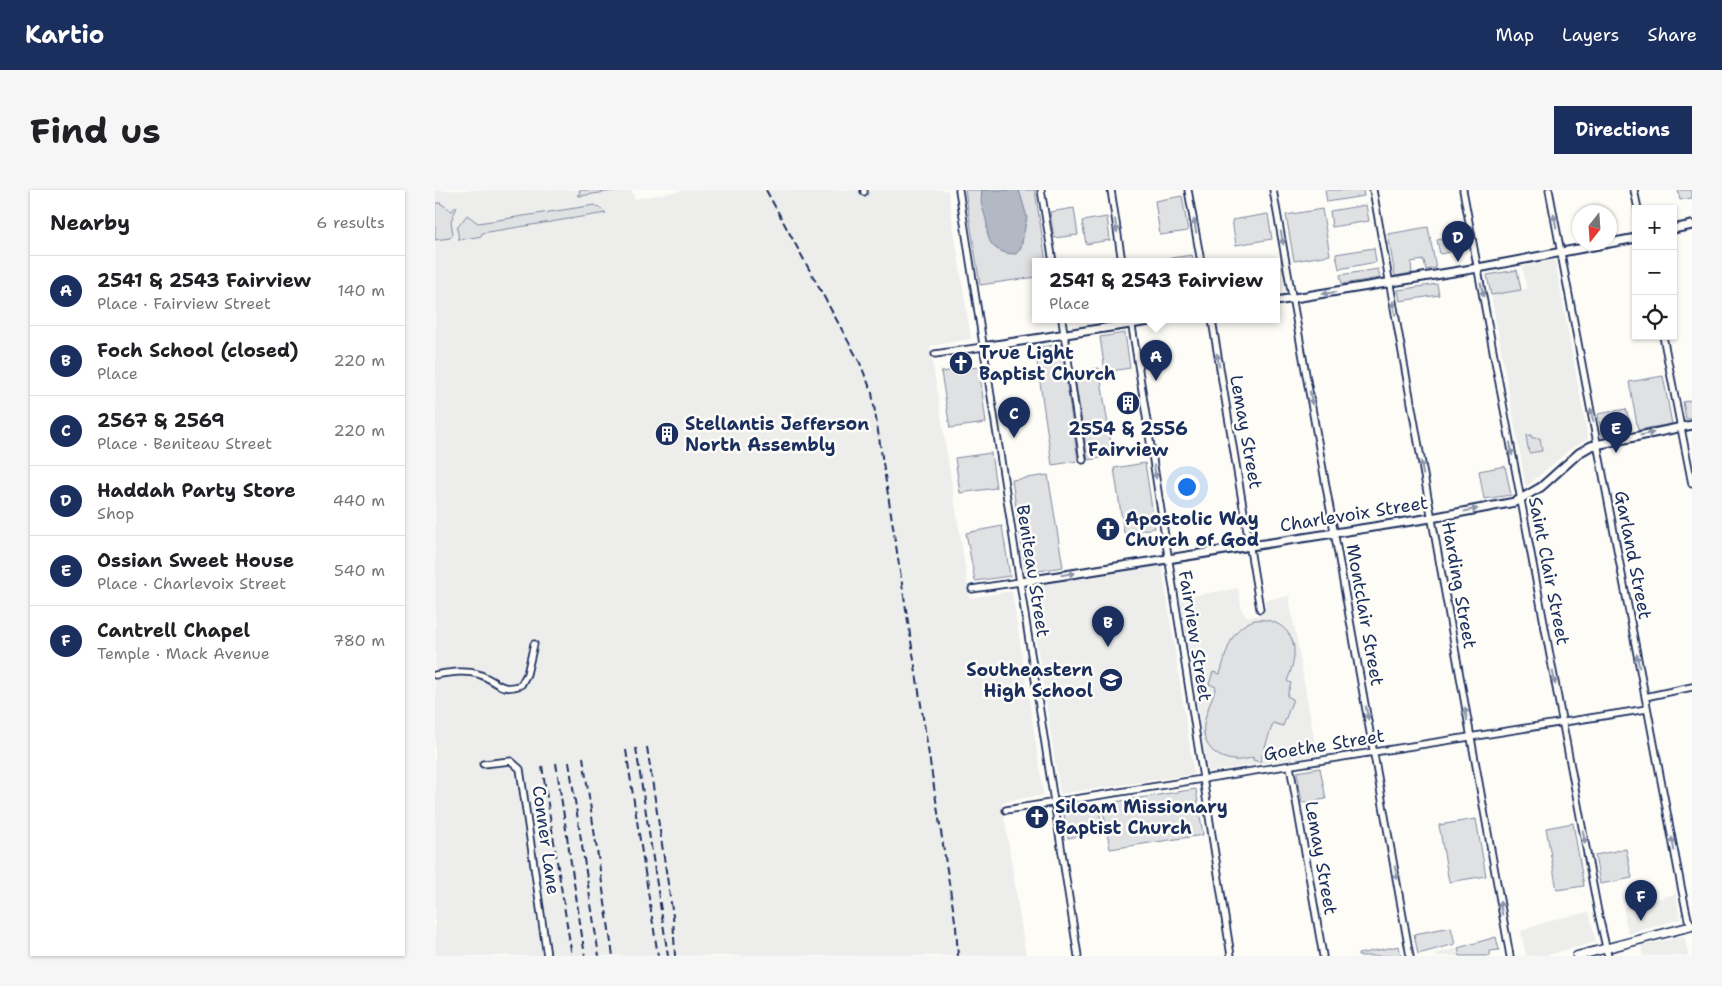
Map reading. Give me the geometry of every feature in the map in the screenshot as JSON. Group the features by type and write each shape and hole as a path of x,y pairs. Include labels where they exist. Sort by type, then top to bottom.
{"main road":[{"path":"1577,956 1607,952 1692,925"}],"street":[{"name":"Beniteau Street","path":"959,190 1078,956"},
{"path":"1041,190 1052,258"},
{"path":"1111,190 1121,258"},
{"path":"1189,190 1200,258"},
{"name":"Montclair Street","path":"1273,190 1411,956"},
{"name":"Harding Street","path":"1373,190 1510,956"},
{"name":"Saint Clair Street","path":"1463,190 1607,952"},
{"name":"Garland Street","path":"1549,190 1647,709 1688,919 1692,925"},
{"path":"1634,190 1637,205"},
{"path":"1677,228 1692,226"},
{"path":"1280,300 1478,268 1632,239"},
{"path":"1062,323 1083,460"},
{"path":"935,354 1125,323"},
{"name":"Fairview Street","path":"1131,323 1231,956"},
{"name":"Lemay Street","path":"1213,323 1260,609"},
{"path":"1664,340 1692,484"},
{"name":"Charlevoix Street","path":"972,589 1431,518 1521,499 1541,487 1579,453 1597,444 1692,425"},
{"path":"435,675 462,672 479,674 497,685 511,689 521,685 527,674 534,644"},
{"path":"1645,697 1692,687"},
{"name":"Goethe Street","path":"1006,810 1647,709"},
{"name":"Conner Lane","path":"483,764 511,761 520,769 547,956"},
{"name":"Lemay Street","path":"1290,766 1323,956"}],"shaded area":[{"path":"435,190 632,190 634,199 686,190 948,190 971,339 930,346 970,598 1012,591 1044,795 1002,802 1026,956 435,956"},
{"path":"579,190 619,190 580,196 577,195 580,194"},
{"path":"965,190 1035,190 1045,258 1032,258 1032,278 980,285"},
{"path":"982,190 1019,190 1027,217 1021,248 1016,254 998,250 990,241 981,203"},
{"path":"1325,190 1363,190 1364,196 1327,202"},
{"path":"1678,190 1692,190 1692,198 1680,200"},
{"path":"1182,196 1188,231 1160,235 1155,201"},
{"path":"435,203 440,203 452,211 457,207 451,221 453,234 450,238 435,240"},
{"path":"595,205 606,213 482,233 482,236 459,240 457,228 467,215 478,223"},
{"path":"1366,205 1369,221 1332,227 1330,211"},
{"path":"1074,208 1078,235 1054,238 1050,212"},
{"path":"1322,209 1330,255 1294,261 1286,215"},
{"path":"1268,214 1272,239 1236,245 1232,220"},
{"path":"1107,217 1110,240 1086,244 1082,221"},
{"path":"1428,227 1436,268 1426,270 1424,260 1411,262 1412,273 1395,276 1388,234"},
{"path":"1462,235 1465,249 1440,254 1437,240"},
{"path":"1374,248 1376,262 1339,269 1336,254"},
{"path":"1192,255 1193,258 1171,258"},
{"path":"1555,260 1588,439 1569,450 1526,487 1491,295 1527,289 1522,267"},
{"path":"1378,269 1380,278 1342,284 1340,275"},
{"path":"1517,270 1521,290 1491,295 1487,275"},
{"path":"1437,284 1439,295 1400,301 1398,290"},
{"path":"1125,333 1130,368 1105,372 1100,337"},
{"path":"1061,344 1078,461 1052,465 1035,348"},
{"path":"979,367 986,423 950,428 941,372"},
{"path":"1099,368 1113,456 1088,460 1074,372"},
{"path":"1663,376 1672,424 1638,430 1629,382"},
{"path":"1692,400 1692,418 1686,419 1683,402"},
{"path":"1626,409 1632,430 1602,437 1598,414"},
{"path":"1531,435 1532,438 1540,438 1542,451 1529,453 1526,436"},
{"path":"991,453 996,488 960,493 955,458"},
{"path":"1145,463 1155,528 1124,533 1114,468"},
{"path":"1505,466 1511,495 1484,499 1479,471"},
{"path":"1048,475 1063,567 1026,573 1012,480"},
{"path":"1002,526 1010,576 975,581 966,533"},
{"name":"Southeastern High School","path":"1162,566 1194,774 1060,794 1028,587"},
{"path":"1238,588 1242,612 1248,617 1261,615 1266,608 1265,600 1289,596 1317,755 1208,772 1180,598"},
{"path":"1255,620 1270,621 1283,628 1292,639 1294,646 1292,668 1287,681 1291,683 1287,696 1293,699 1283,726 1273,723 1260,762 1253,760 1253,757 1235,760 1226,759 1218,755 1207,743 1204,734 1205,719 1216,687 1209,684 1213,672 1220,674 1235,634 1247,623"},
{"path":"1320,768 1326,799 1302,803 1297,772"},
{"path":"1196,789 1203,835 1110,849 1102,804"},
{"path":"1098,804 1103,832 1068,838 1063,809"},
{"path":"1476,819 1486,876 1449,882 1439,825"},
{"path":"1573,823 1584,886 1557,890 1546,828"},
{"path":"1626,849 1632,878 1600,884 1595,855"},
{"path":"1676,894 1680,919 1628,934 1623,907"},
{"path":"1589,912 1596,942 1544,956 1526,956 1521,931 1555,919"},
{"path":"1451,927 1455,944 1418,954 1414,934"},
{"path":"1684,936 1689,956 1643,956 1641,946"},
{"path":"1496,937 1499,950 1490,951 1490,956 1460,956 1458,948"},
{"path":"1399,946 1401,956 1358,956 1358,954"},
{"path":"1458,948 1460,956 1435,956 1434,954"}],"railway":[{"path":"766,190 860,363 872,393 956,927 958,956"},
{"path":"647,747 673,916 675,956"},
{"path":"636,748 668,956"},
{"path":"626,750 658,956"},
{"path":"583,757 613,956"},
{"path":"569,762 599,956"},
{"path":"556,763 585,956"},
{"path":"542,766 572,956"}],"place":[{"name":"Haddah Party Store","path":"1458,262"},
{"name":"True Light Baptist Church","path":"961,363"},
{"name":"2541 & 2543 Fairview","path":"1156,381"},
{"name":"2554 & 2556 Fairview","path":"1128,403"},
{"name":"Stellantis Jefferson North Assembly","path":"667,434"},
{"name":"2567 & 2569","path":"1014,438"},
{"name":"Ossian Sweet House","path":"1616,453"},
{"name":"Apostolic Way Church of God","path":"1108,529"},
{"name":"Foch School (closed)","path":"1108,647"},
{"name":"Southeastern High School","path":"1111,680"},
{"name":"Siloam Missionary Baptist Church","path":"1037,817"},
{"name":"Cantrell Chapel","path":"1641,921"}]}
